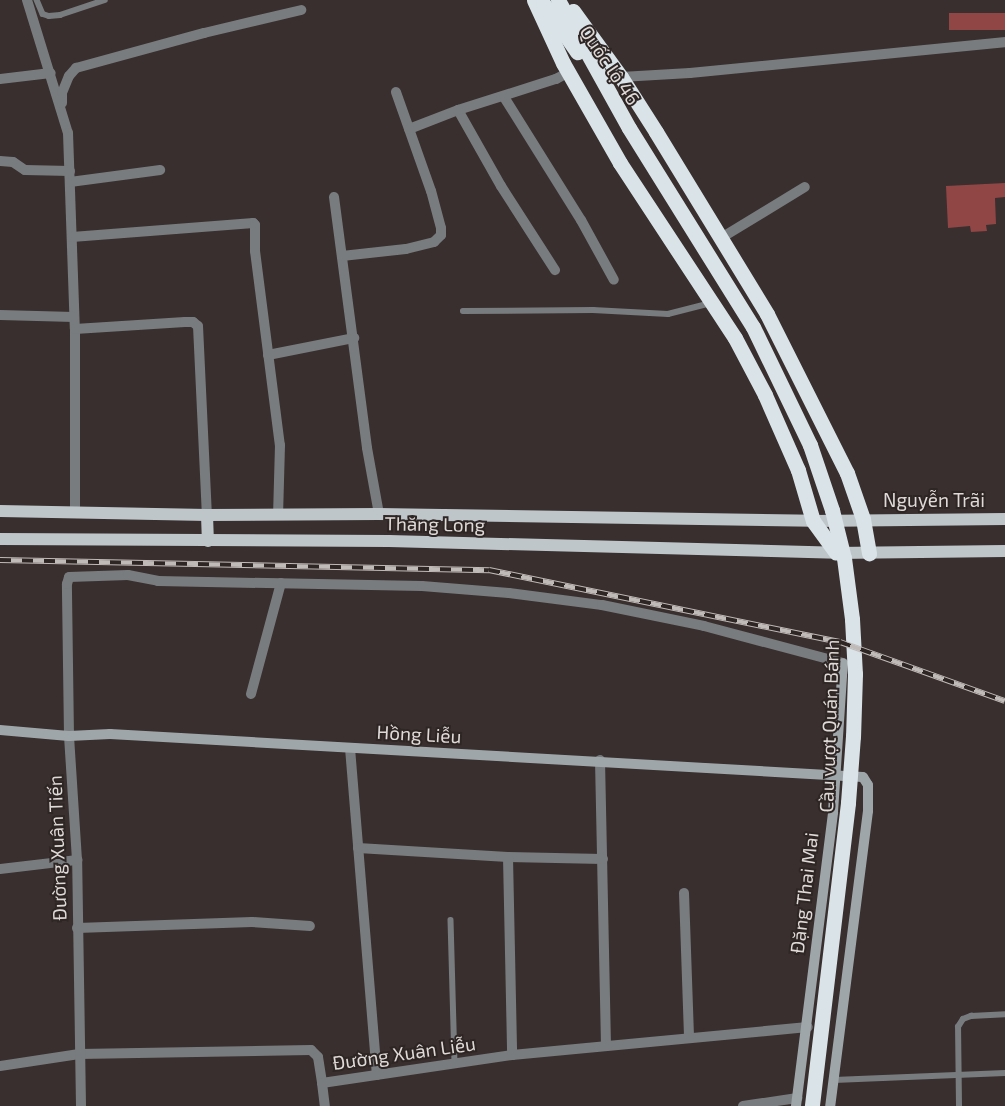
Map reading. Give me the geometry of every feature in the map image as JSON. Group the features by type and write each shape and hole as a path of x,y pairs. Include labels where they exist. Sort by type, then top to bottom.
{"highway":[{"path":"534,0 568,72 620,163 734,338 765,395 798,470 813,521 836,553"},
{"name":"Quốc lộ 46","path":"541,0 629,128 706,251"},
{"name":"Quốc lộ 46","path":"558,0 629,128"},
{"path":"564,0 621,77 767,314 847,473 863,519 870,553"},
{"name":"Cầu vượt Quán Bánh","path":"706,251 753,327 810,445 832,510 844,558 854,674 853,736 847,812 812,1106"}],"main road":[{"name":"Thăng Long","path":"0,511 207,515 379,514 813,521 863,519"},
{"path":"207,515 208,541"},
{"name":"Nguyễn Trãi","path":"863,519 1005,519"},
{"name":"Thăng Long","path":"0,539 416,542 870,553"},
{"path":"870,553 1005,551"}],"street":[{"path":"27,0 68,133 75,329 75,512"},
{"path":"62,112 62,93 69,76 76,68 204,33 301,10"},
{"path":"621,77 690,73 1005,42"},
{"path":"409,129 458,110 556,79 568,72"},
{"path":"0,79 51,73"},
{"path":"342,256 406,249 434,242 441,235 441,228 431,191 396,92"},
{"path":"504,97 581,220 614,280"},
{"path":"458,110 500,186 554,270"},
{"path":"0,161 13,162 25,170 70,171"},
{"path":"70,182 160,170"},
{"path":"721,238 805,187"},
{"path":"334,197 367,448 379,514"},
{"path":"72,237 253,223 280,445 278,515"},
{"path":"0,315 74,317"},
{"path":"75,329 185,322 193,322 198,326 207,515"},
{"path":"268,355 354,338"},
{"name":"Đường Xuân Tiến","path":"81,1106 76,860 69,736 68,579 75,575 128,575 158,581 281,583"},
{"path":"251,694 281,583"},
{"name":"Đặng Thai Mai","path":"281,583 455,588 568,600 704,626 843,663 837,774 827,870 808,1027 796,1102"},
{"name":"Hồng Liễu","path":"0,730 69,736 110,734 837,774"},
{"path":"350,748 377,1075"},
{"path":"600,760 606,1046"},
{"path":"830,1106 868,811 868,785 866,779 859,775 837,774"},
{"path":"358,848 508,857 603,859"},
{"path":"508,857 512,1055"},
{"path":"0,869 76,860"},
{"path":"827,870 860,874"},
{"path":"684,893 689,1038"},
{"path":"77,928 252,922 310,926"},
{"name":"Đường Xuân Liễu","path":"0,1066 79,1054 311,1050 318,1057 322,1083 455,1065 512,1055 808,1027"},
{"path":"322,1083 325,1106"},
{"path":"743,1106 796,1102"}],"lane":[{"path":"37,0 43,14 49,16 60,16 105,0"},
{"path":"463,311 593,310 668,314 712,303"},
{"path":"451,920 455,1065"},
{"path":"958,1106 956,1032 960,1022 971,1016 1005,1014"},
{"path":"834,1080 1005,1073"}],"building":[{"path":"949,13 1005,13 1005,30 949,30"},
{"path":"1005,183 1005,197 995,198 996,224 986,225 987,231 971,232 970,226 948,228 946,186"}],"railway":[{"path":"0,560 489,570 840,642 1005,701"}]}
